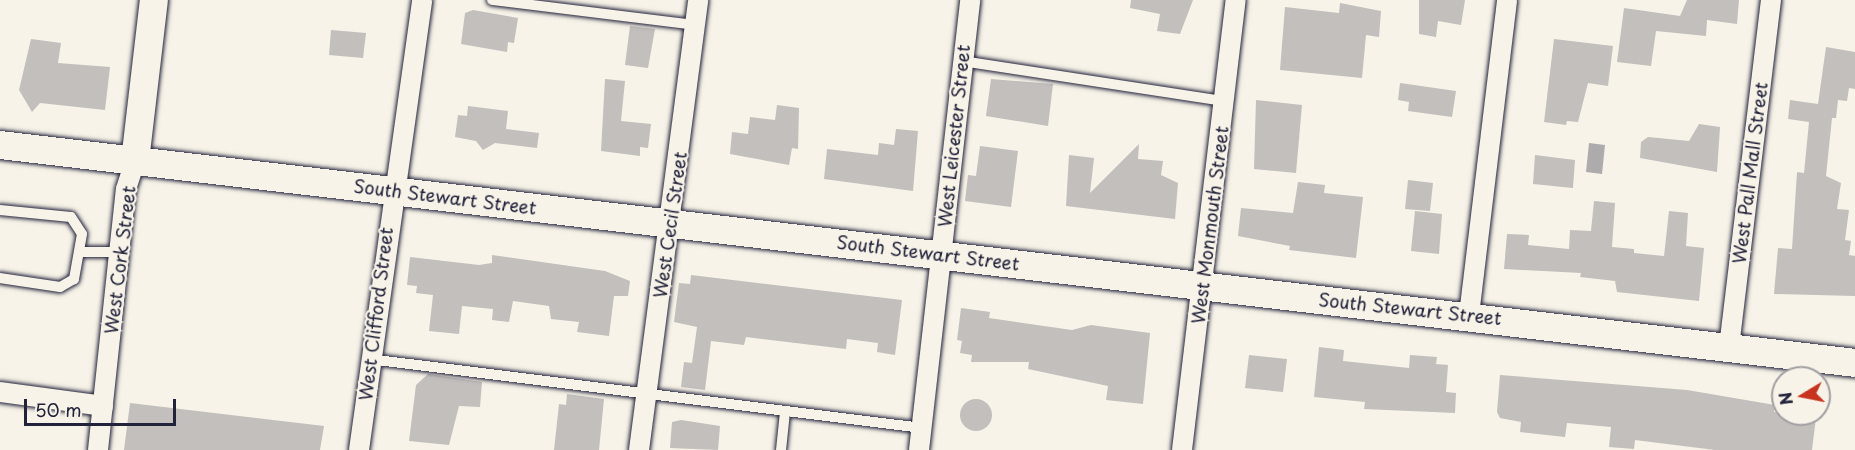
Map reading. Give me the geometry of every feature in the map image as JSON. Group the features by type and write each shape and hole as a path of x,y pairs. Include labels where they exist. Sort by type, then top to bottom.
{"street":[{"name":"West Cork Street","path":"98,450 119,252 135,161 154,0"},
{"name":"West Clifford Street","path":"359,450 369,359 422,0"},
{"name":"West Cecil Street","path":"639,450 671,224 698,0"},
{"name":"West Leicester Street","path":"919,450 970,0"},
{"name":"West Monmouth Street","path":"1182,450 1236,0"},
{"path":"1469,315 1507,0"},
{"name":"West Pall Mall Street","path":"1729,347 1771,0"},
{"name":"South Stewart Street","path":"0,145 1469,315 1855,363"},
{"path":"0,392 104,406"}],"lane":[{"path":"492,0 695,26"},
{"path":"962,61 1224,101"},
{"path":"0,210 70,217 82,234 74,279 60,287 0,278"},
{"path":"79,252 119,252"},
{"path":"369,359 922,428"},
{"path":"781,450 785,412"}],"shaded area":[{"path":"1589,143 1605,145 1602,174 1586,172"}],"building":[{"path":"1131,0 1193,0 1180,34 1157,31 1160,14 1130,8"},
{"path":"1419,0 1465,0 1461,25 1438,21 1436,37 1419,34"},
{"path":"1687,0 1739,0 1737,24 1707,20 1706,36 1656,31 1651,66 1617,62 1624,8 1680,16"},
{"path":"1340,3 1381,11 1379,37 1366,35 1362,78 1280,70 1285,7 1339,13"},
{"path":"473,10 518,18 514,43 508,42 507,52 461,44 465,13"},
{"path":"630,26 655,29 648,68 625,65"},
{"path":"331,30 366,33 363,58 329,55"},
{"path":"31,39 61,43 58,63 110,67 105,110 40,103 32,112 19,90"},
{"path":"1554,39 1613,46 1608,86 1588,83 1578,122 1567,121 1566,125 1544,122"},
{"path":"1826,47 1855,52 1855,89 1849,88 1847,101 1838,100 1836,118 1832,118 1826,176 1841,183 1837,209 1849,210 1845,240 1851,241 1849,255 1855,256 1855,296 1774,294 1778,248 1792,249 1797,172 1804,173 1809,122 1788,119 1790,100 1818,104"},
{"path":"605,79 625,81 621,121 651,124 648,148 640,147 640,156 601,151"},
{"path":"991,79 1053,84 1048,126 986,116"},
{"path":"1400,83 1456,91 1452,117 1408,111 1409,102 1398,100"},
{"path":"1256,100 1302,105 1296,173 1254,169"},
{"path":"777,105 799,108 798,149 792,148 789,165 730,154 732,132 748,134 750,117 775,120"},
{"path":"468,106 508,111 506,129 539,133 537,148 495,143 483,150 476,141 455,137 458,115 467,116"},
{"path":"1699,124 1720,127 1717,172 1640,158 1641,142 1648,137 1689,141"},
{"path":"896,129 918,131 913,191 824,179 827,149 878,155 879,143 894,145"},
{"path":"1139,144 1138,159 1163,161 1161,175 1178,183 1175,219 1066,206 1069,155 1094,158 1090,193"},
{"path":"980,146 1018,151 1011,207 965,201 968,175 976,176"},
{"path":"1535,155 1575,160 1573,188 1533,184"},
{"path":"1408,180 1433,183 1430,211 1405,209"},
{"path":"1298,182 1325,185 1324,193 1363,197 1356,258 1289,250 1290,246 1238,236 1241,208 1293,213"},
{"path":"1594,201 1615,203 1612,247 1634,249 1634,253 1664,256 1669,211 1688,213 1686,246 1704,248 1699,301 1617,292 1615,281 1580,277 1581,273 1504,269 1507,234 1529,235 1528,245 1569,249 1570,230 1591,231"},
{"path":"1415,211 1442,214 1439,254 1411,251"},
{"path":"492,255 605,271 630,281 628,296 614,296 609,336 577,332 579,322 551,319 549,306 513,301 509,322 492,320 493,309 462,306 459,334 429,331 433,295 416,293 417,286 407,285 410,257 479,265 492,263"},
{"path":"691,275 902,300 895,355 877,352 878,343 847,339 846,349 746,337 744,345 711,341 705,390 681,387 684,362 692,363 697,327 674,322 679,283 690,284"},
{"path":"961,308 990,312 989,318 1072,330 1091,325 1150,333 1143,404 1106,400 1108,386 1028,369 1029,362 971,362 972,355 960,353 962,341 957,340"},
{"path":"1319,347 1344,350 1343,361 1409,368 1410,355 1437,357 1436,364 1448,365 1446,392 1456,393 1455,413 1364,409 1365,402 1314,397"},
{"path":"1249,355 1287,359 1283,392 1245,388"},
{"path":"428,374 482,382 480,407 459,406 449,445 409,441 416,385"},
{"path":"1500,375 1687,390 1771,404 1771,426 1815,426 1812,450 1715,450 1635,440 1634,449 1609,447 1611,427 1567,423 1565,437 1520,432 1521,422 1500,418 1497,412"},
{"path":"567,394 604,399 599,450 554,450 559,404 566,405"},
{"path":"976,399 988,403 992,415 988,427 976,431 964,427 960,415 964,403"},
{"path":"130,403 324,426 320,450 124,450"},
{"path":"681,420 720,426 718,450 670,448 672,422"}]}
